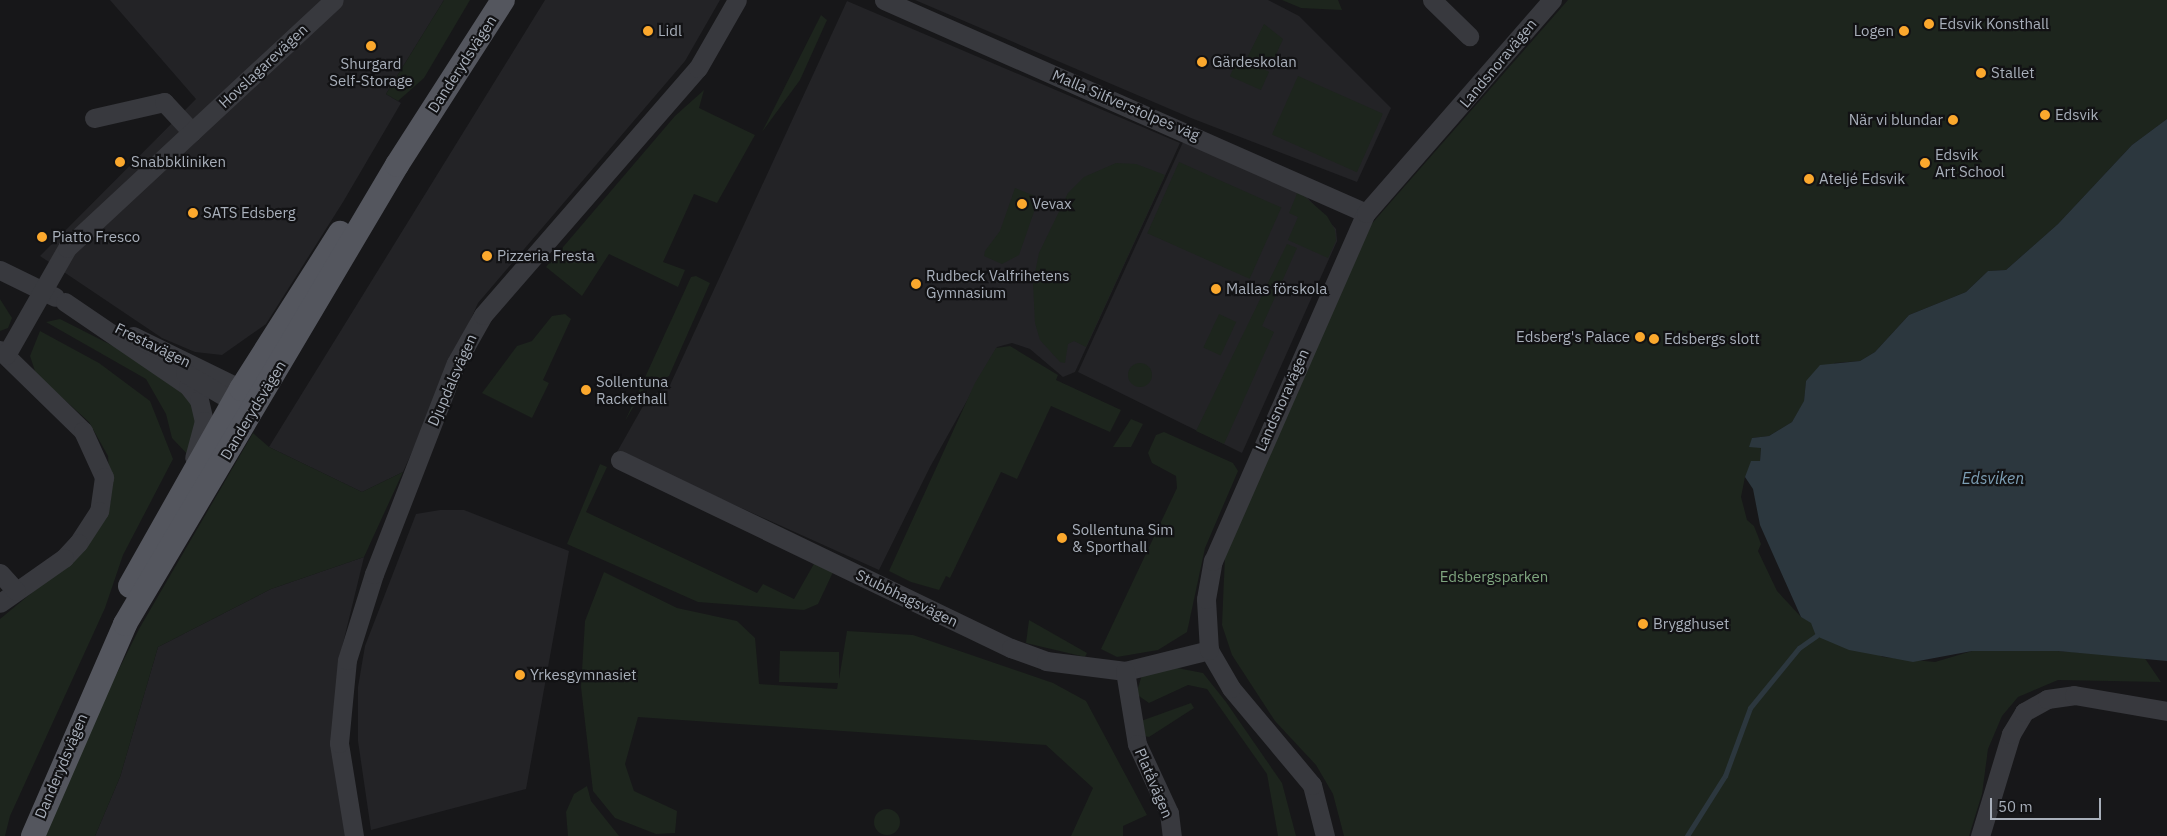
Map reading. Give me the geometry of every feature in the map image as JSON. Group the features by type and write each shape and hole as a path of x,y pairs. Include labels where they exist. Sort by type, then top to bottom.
{"main road":[{"name":"Danderydsvägen","path":"17,836 100,641 177,502 484,0"},
{"name":"Danderydsvägen","path":"33,836 125,624 269,385 397,166 503,0"},
{"path":"218,469 240,397 269,385"}],"street":[{"name":"Hovslagarevägen","path":"3,352 43,291 67,248 334,0"},
{"name":"Djupdalsvägen","path":"354,836 339,743 347,660 374,574 456,363 485,314 698,68 737,0"},
{"name":"Malla Silfverstolpes väg","path":"884,0 1366,213"},
{"path":"1432,0 1468,36"},
{"name":"Landsnoravägen","path":"1326,836 1312,785 1231,688 1209,650 1206,599 1213,561 1366,213 1417,160 1552,0"},
{"path":"94,118 164,102 192,132"},
{"name":"Frestavägen","path":"0,270 65,302 240,397"},
{"name":"Frestavägen","path":"65,302 188,386 199,400 204,421 201,442 177,502"},
{"name":"Frestavägen","path":"130,345 240,397"},
{"path":"0,603 64,558 78,543 98,510 104,477 83,431 3,352"},
{"name":"Stubbhagsvägen","path":"620,460 1010,648 1054,663 1124,671 1209,650"},
{"path":"0,573 16,590"},
{"name":"Platåvägen","path":"1124,671 1137,744 1169,813 1172,836"},
{"path":"1980,836 2011,734 2024,712 2047,699 2074,695 2167,711"}],"shaded area":[{"path":"110,0 444,0 386,94 401,103 343,202 266,324 222,355 195,352 162,338 40,256 196,99"},
{"path":"545,0 720,0 685,61 478,303 403,472 362,492 269,447"},
{"name":"Gärdeskolan","path":"915,0 1268,0 1299,16 1391,108 1357,182 1191,118"},
{"name":"Rudbeck Valfrihetens Gymnasium","path":"847,1 1180,143 1075,372 1063,377 1030,349 1012,343 997,347 930,467 879,570 617,452 647,399 670,385"},
{"name":"Mallas förskola","path":"1184,140 1303,193 1336,229 1337,241 1242,453 1078,372"},
{"path":"440,510 464,510 569,551 526,789 371,830 358,741 358,687 365,646 416,514"},
{"path":"364,557 338,664 350,836 95,836 120,777 158,647 271,589"}],"green space":[{"path":"444,0 470,0 424,78 398,101 386,94"},
{"path":"1282,0 1338,0 1342,10 1301,8"},
{"name":"Edsbergsparken","path":"1568,0 2167,0 2167,119 2132,145 2058,224 2006,270 1988,271 1966,292 1909,315 1875,352 1860,361 1835,363 1806,381 1804,402 1792,422 1769,436 1752,438 1761,448 1760,461 1745,477 1741,497 1747,520 1754,526 1761,544 1758,551 1777,591 1801,617 1883,657 1935,662 1972,651 2058,651 2144,657 2161,682 2058,680 2018,697 2002,716 1988,749 1982,794 1969,836 1344,836 1333,794 1316,765 1275,721 1232,655 1222,625 1225,555 1368,228"},
{"path":"821,15 827,20 800,80 762,132"},
{"path":"1264,24 1283,39 1269,70 1246,60"},
{"path":"1238,58 1269,72 1261,90 1230,76"},
{"path":"1298,76 1383,114 1357,172 1272,134"},
{"path":"704,90 699,108 755,135 717,203 694,194 663,262 685,270 678,287 609,254 582,296 546,267 675,116"},
{"path":"1179,162 1281,208 1250,279 1147,233"},
{"path":"1116,163 1136,164 1165,175 1086,347 1074,341 1068,344 1065,363 1060,362 1040,340 1035,323 1033,283 1039,253 1068,193 1084,177"},
{"path":"1015,188 1035,196 1037,203 1019,255 1002,264 984,256 985,251 1000,231"},
{"path":"1298,191 1327,216 1335,230 1336,241 1328,258 1288,240 1298,217 1289,213"},
{"path":"1287,244 1297,248 1262,326 1274,332 1224,444 1196,431"},
{"path":"696,276 710,283 669,376 644,389 625,421 691,277"},
{"path":"0,299 12,318 8,328 0,331"},
{"path":"565,314 571,319 543,380 549,383 532,418 482,393 517,346 532,341 552,316"},
{"path":"1219,314 1236,322 1221,356 1203,348"},
{"path":"60,319 125,352 185,392 195,407 197,423 189,456 172,438 166,414 146,379 46,322"},
{"path":"40,331 99,363 150,401 173,459 123,555 105,608 10,816 5,836 0,836 0,619 86,548 111,501 108,456 89,422 36,374 30,356"},
{"path":"1010,346 1058,375 1056,380 1121,410 1110,432 1051,406 1017,479 1001,472 950,578 946,576 939,590 911,582 889,571 975,383 996,348"},
{"path":"1140,363 1145,364 1151,370 1151,380 1145,386 1140,387 1135,386 1129,380 1128,375 1129,370 1135,364"},
{"path":"1131,419 1143,424 1131,447 1113,447"},
{"path":"1164,432 1233,463 1238,471 1205,548 1187,632 1158,650 1117,657 1101,649 1177,488 1176,476 1152,463 1148,453 1156,435"},
{"path":"253,433 269,447 362,492 403,472 364,557 271,589 158,647 120,777 95,836 44,836 59,789 139,629"},
{"path":"600,464 607,467 586,512 757,593 763,584 794,599 815,562 834,570 818,604 804,610 698,602 567,544"},
{"path":"604,572 677,608 737,621 755,638 759,684 837,689 838,683 779,682 780,651 839,652 839,679 847,631 913,635 1053,683 1086,701 1147,815 1123,826 1123,836 1071,836 1093,788 1046,745 638,717 625,764 634,791 677,811 675,833 656,834 615,818 593,791 581,687 585,621"},
{"path":"1029,620 1087,653 1085,657 1026,643"},
{"path":"1177,668 1203,673 1226,702 1282,783 1296,836 1278,836 1267,774 1207,689 1188,685 1149,703 1136,694 1142,675"},
{"path":"1191,703 1194,708 1149,737 1143,736 1141,721"},
{"path":"587,786 591,801 619,836 568,836 566,812 574,794"},
{"path":"887,809 896,813 900,822 896,831 887,835 878,831 874,822 878,813"}],"water":[{"name":"Edsviken","path":"2167,119 2167,661 2058,651 1972,651 1913,662 1849,650 1816,636 1811,623 1801,617 1760,525 1753,489 1745,477 1751,461 1760,461 1761,448 1749,447 1752,438 1769,436 1792,422 1804,401 1806,381 1820,365 1860,361 1875,352 1909,315 1966,292 1988,271 2006,270 2058,224 2132,145"}],"waterway":[{"path":"1687,836 1725,776 1750,708 1799,648 1816,636"}],"place":[{"name":"Edsvik Konsthall","path":"1929,24"},
{"name":"Lidl","path":"648,31"},
{"name":"Logen","path":"1904,31"},
{"name":"Shurgard Self-Storage","path":"371,46"},
{"name":"Gärdeskolan","path":"1202,62"},
{"name":"Stallet","path":"1981,73"},
{"name":"Edsvik","path":"2045,115"},
{"name":"När vi blundar","path":"1953,120"},
{"name":"Snabbkliniken","path":"120,162"},
{"name":"Edsvik Art School","path":"1925,163"},
{"name":"Ateljé Edsvik","path":"1809,179"},
{"name":"Vevax","path":"1022,204"},
{"name":"SATS Edsberg","path":"193,213"},
{"name":"Piatto Fresco","path":"42,237"},
{"name":"Pizzeria Fresta","path":"487,256"},
{"name":"Rudbeck Valfrihetens Gymnasium","path":"916,284"},
{"name":"Mallas förskola","path":"1216,289"},
{"name":"Edsberg's Palace","path":"1640,337"},
{"name":"Edsbergs slott","path":"1654,339"},
{"name":"Sollentuna Rackethall","path":"586,390"},
{"name":"Sollentuna Sim & Sporthall","path":"1062,538"},
{"name":"Brygghuset","path":"1643,624"},
{"name":"Yrkesgymnasiet","path":"520,675"}]}
